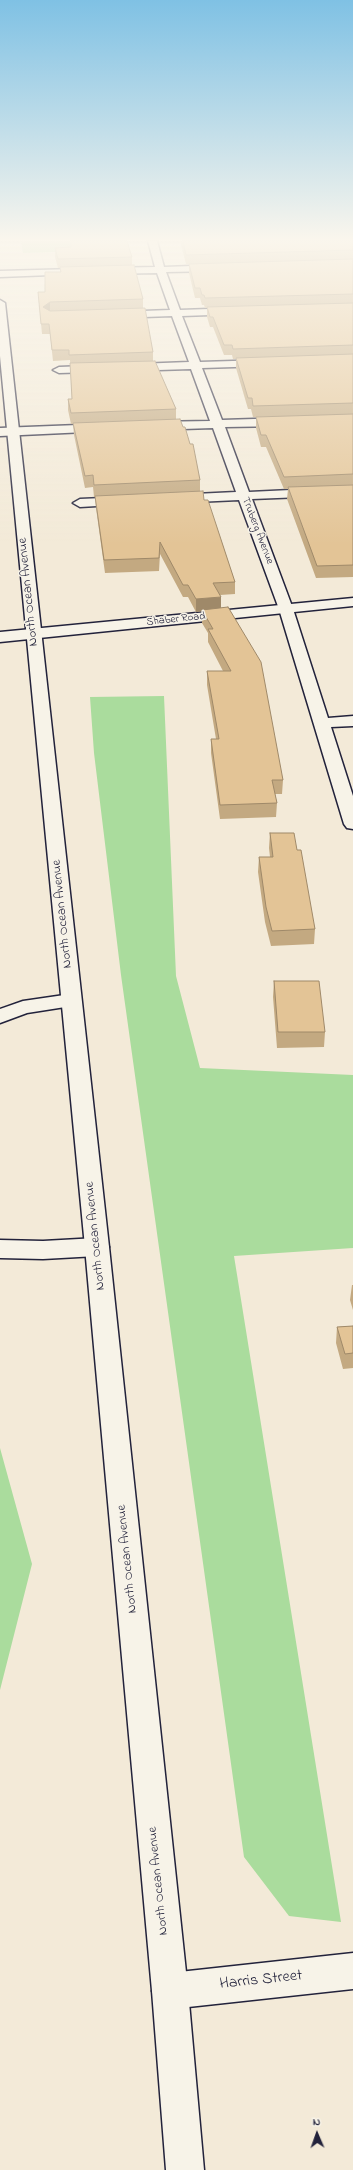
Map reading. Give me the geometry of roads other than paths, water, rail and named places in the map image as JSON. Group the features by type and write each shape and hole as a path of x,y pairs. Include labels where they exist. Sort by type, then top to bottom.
{"street":[{"name":"North Ocean Avenue","path":"2,342 6,432 33,634 72,1000 170,1991 185,2170"},
{"name":"Truberg Avenue","path":"188,342 243,496 286,609 320,723 353,824"},
{"path":"59,370 275,363"},
{"path":"140,427 297,421"},
{"path":"6,432 117,428"},
{"path":"158,499 353,491"},
{"path":"80,503 142,500"},
{"name":"Shaber Road","path":"0,637 353,602"},
{"path":"320,723 353,721"},
{"path":"0,1016 23,1007 72,1000"},
{"path":"0,1249 43,1250 97,1246"},
{"name":"Harris Street","path":"170,1991 353,1971"}]}
